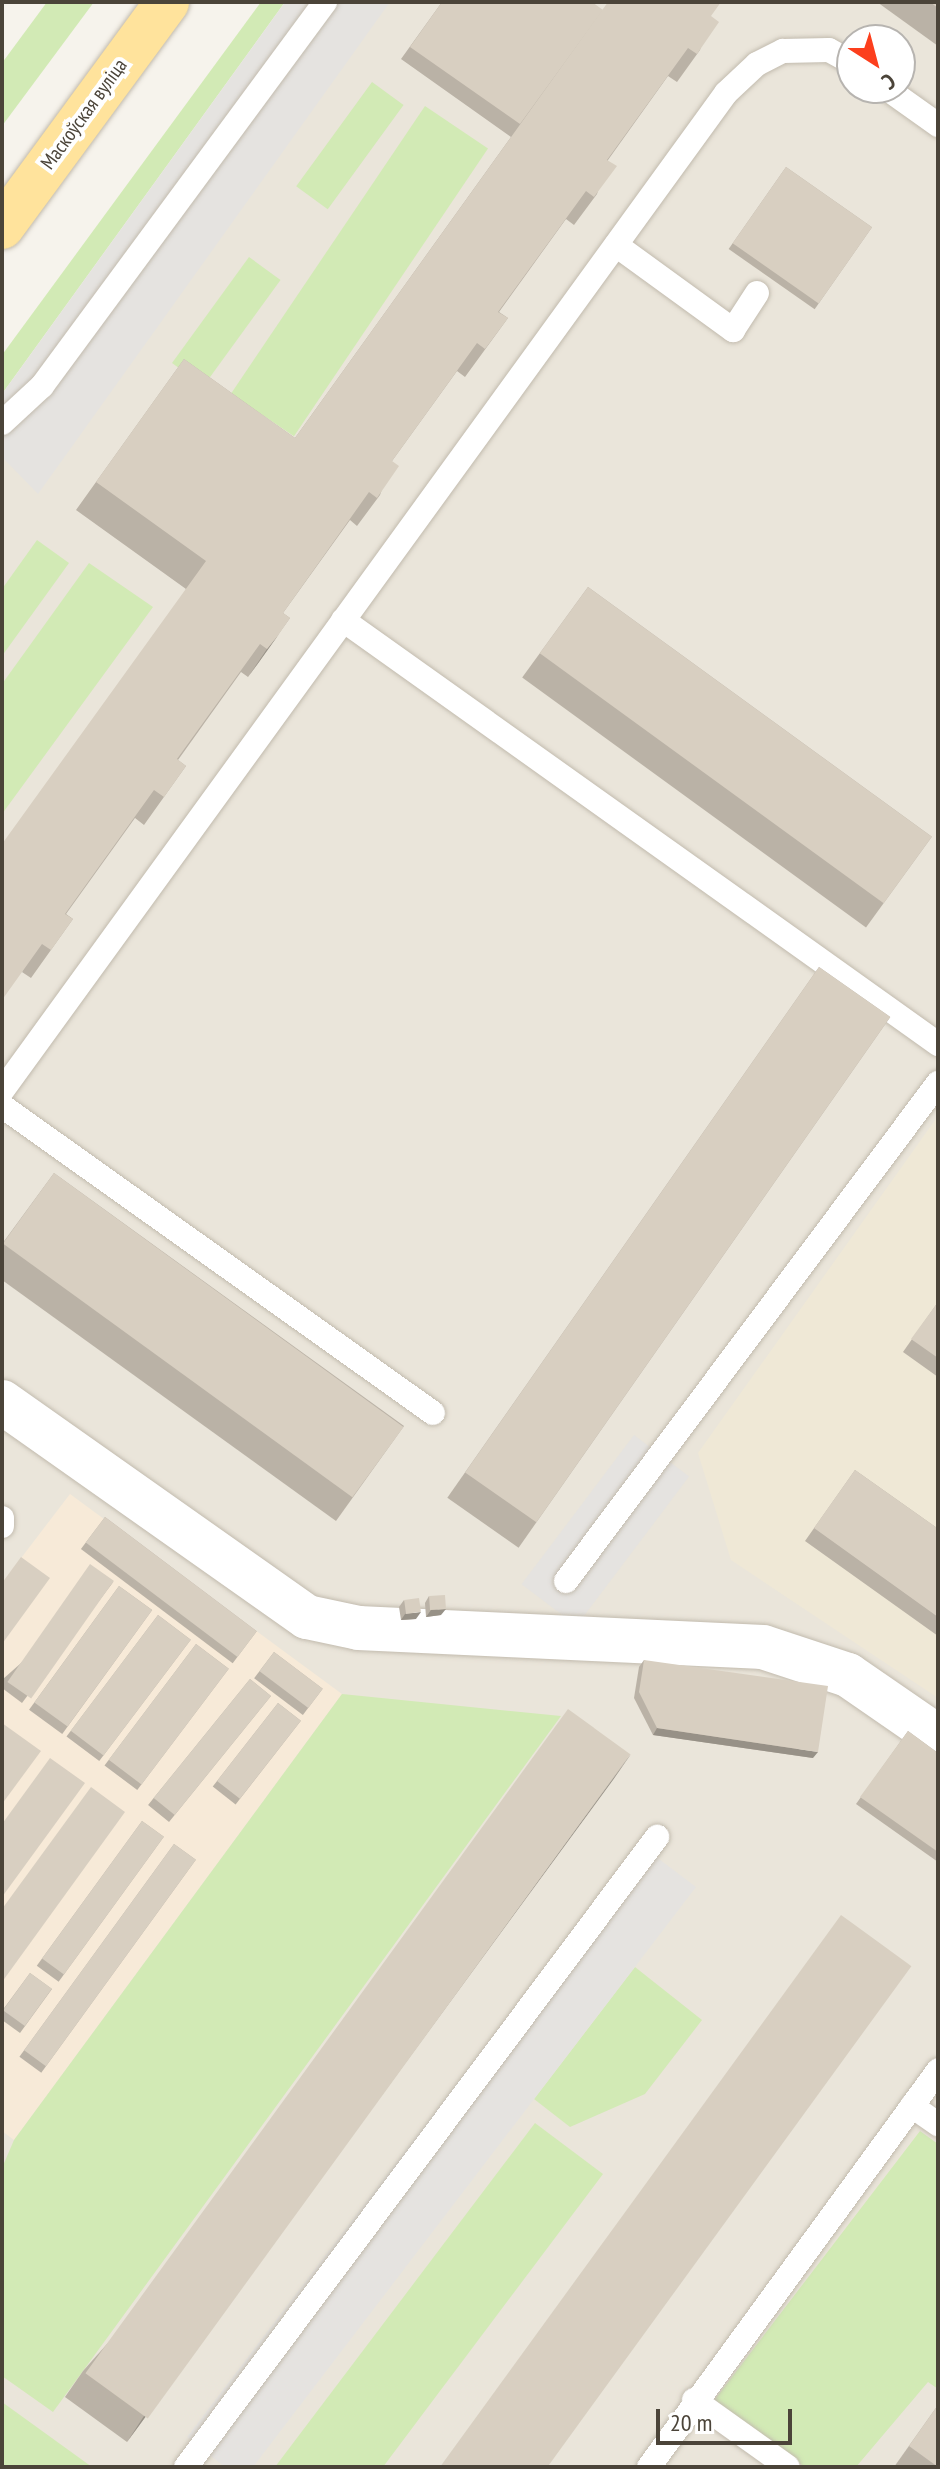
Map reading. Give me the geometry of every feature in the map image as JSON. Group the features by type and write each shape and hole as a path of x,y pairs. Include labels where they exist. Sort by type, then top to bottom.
{"main road":[{"name":"Маскоўская вуліца","path":"2,227 167,2"}],"street":[{"path":"2,1402 307,1617 359,1628 763,1647 848,1675 938,1737"}],"lane":[{"path":"2,423 42,386 325,2"},
{"path":"2,1091 719,102 757,64 808,47 836,54"},
{"path":"908,104 938,125"},
{"path":"616,245 733,330 757,293"},
{"path":"343,620 932,1034"},
{"path":"566,1581 938,1083"},
{"path":"2,1106 433,1413"},
{"path":"2,1518 2,1526"},
{"path":"186,2467 657,1837"},
{"path":"649,2467 694,2400 938,2070"},
{"path":"912,2106 938,2124"},
{"path":"694,2400 788,2467"}],"shaded area":[{"path":"285,2 390,2 38,494 2,457 2,394"},
{"path":"303,2 938,2 938,2467 2,2467 2,426"},
{"path":"938,1116 938,1698 731,1560 698,1453"},
{"path":"634,1435 689,1477 577,1626 521,1584"},
{"path":"70,1494 342,1694 14,2140 2,2131 2,1583"},
{"path":"639,1844 696,1887 253,2467 225,2467 187,2437"}],"green space":[{"path":"47,2 94,2 2,126 2,63"},
{"path":"261,2 285,2 2,394 2,355"},
{"path":"372,82 404,105 328,209 296,186"},
{"path":"425,106 488,148 294,436 231,394"},
{"path":"249,257 281,280 204,386 172,363"},
{"path":"37,540 69,563 2,656 2,589"},
{"path":"89,563 153,607 2,814 2,684"},
{"path":"342,1694 561,1716 53,2412 2,2376 2,2168 14,2140"},
{"path":"635,1967 702,2020 645,2094 570,2127 534,2099"},
{"path":"535,2123 603,2174 383,2467 275,2467"},
{"path":"920,2131 938,2144 938,2389 928,2382 856,2467 805,2467 712,2403"},
{"path":"2,2402 92,2467 2,2467"}],"building":[{"path":"442,2 592,2 603,10 520,124 410,47"},
{"path":"608,2 721,2 711,16 719,22 697,54 688,48 607,160 617,166 594,197 586,191 498,312 508,318 485,349 477,343 392,461 399,466 377,498 369,492 283,613 290,618 279,634 267,649 260,644 177,759 186,766 164,797 154,790 65,914 73,919 51,950 42,944 2,1000 2,844 206,561 96,482 184,359 295,438"},
{"path":"786,167 872,227 819,303 733,243"},
{"path":"588,587 932,837 884,903 540,653"},
{"path":"819,967 890,1017 536,1522 465,1472"},
{"path":"54,1173 403,1427 352,1497 3,1243"},
{"path":"938,1302 938,1358 911,1339"},
{"path":"855,1470 938,1526 938,1617 814,1528"},
{"path":"105,1517 257,1631 237,1657 86,1543"},
{"path":"21,1557 50,1578 2,1644 2,1583"},
{"path":"90,1564 114,1581 31,1699 7,1682"},
{"path":"119,1586 152,1610 68,1727 34,1702"},
{"path":"445,1595 446,1609 430,1610 429,1596"},
{"path":"419,1598 421,1612 406,1614 404,1600"},
{"path":"158,1615 191,1640 103,1755 71,1731"},
{"path":"196,1644 229,1669 141,1784 109,1760"},
{"path":"274,1652 323,1689 308,1708 260,1671"},
{"path":"644,1660 828,1686 818,1752 657,1728 639,1692"},
{"path":"250,1679 271,1696 175,1815 154,1798"},
{"path":"278,1703 301,1721 240,1799 217,1781"},
{"path":"568,1709 630,1754 148,2418 85,2373"},
{"path":"2,1723 41,1751 2,1804"},
{"path":"908,1731 938,1753 938,1852 860,1797"},
{"path":"50,1758 85,1783 2,1897 2,1824"},
{"path":"91,1787 125,1812 2,1982 2,1909"},
{"path":"142,1821 164,1837 64,1974 42,1959"},
{"path":"174,1844 196,1860 46,2066 24,2050"},
{"path":"841,1915 911,1966 547,2467 440,2467"},
{"path":"30,1973 52,1989 25,2026 3,2010"},
{"path":"938,2405 938,2467 909,2446"}]}
